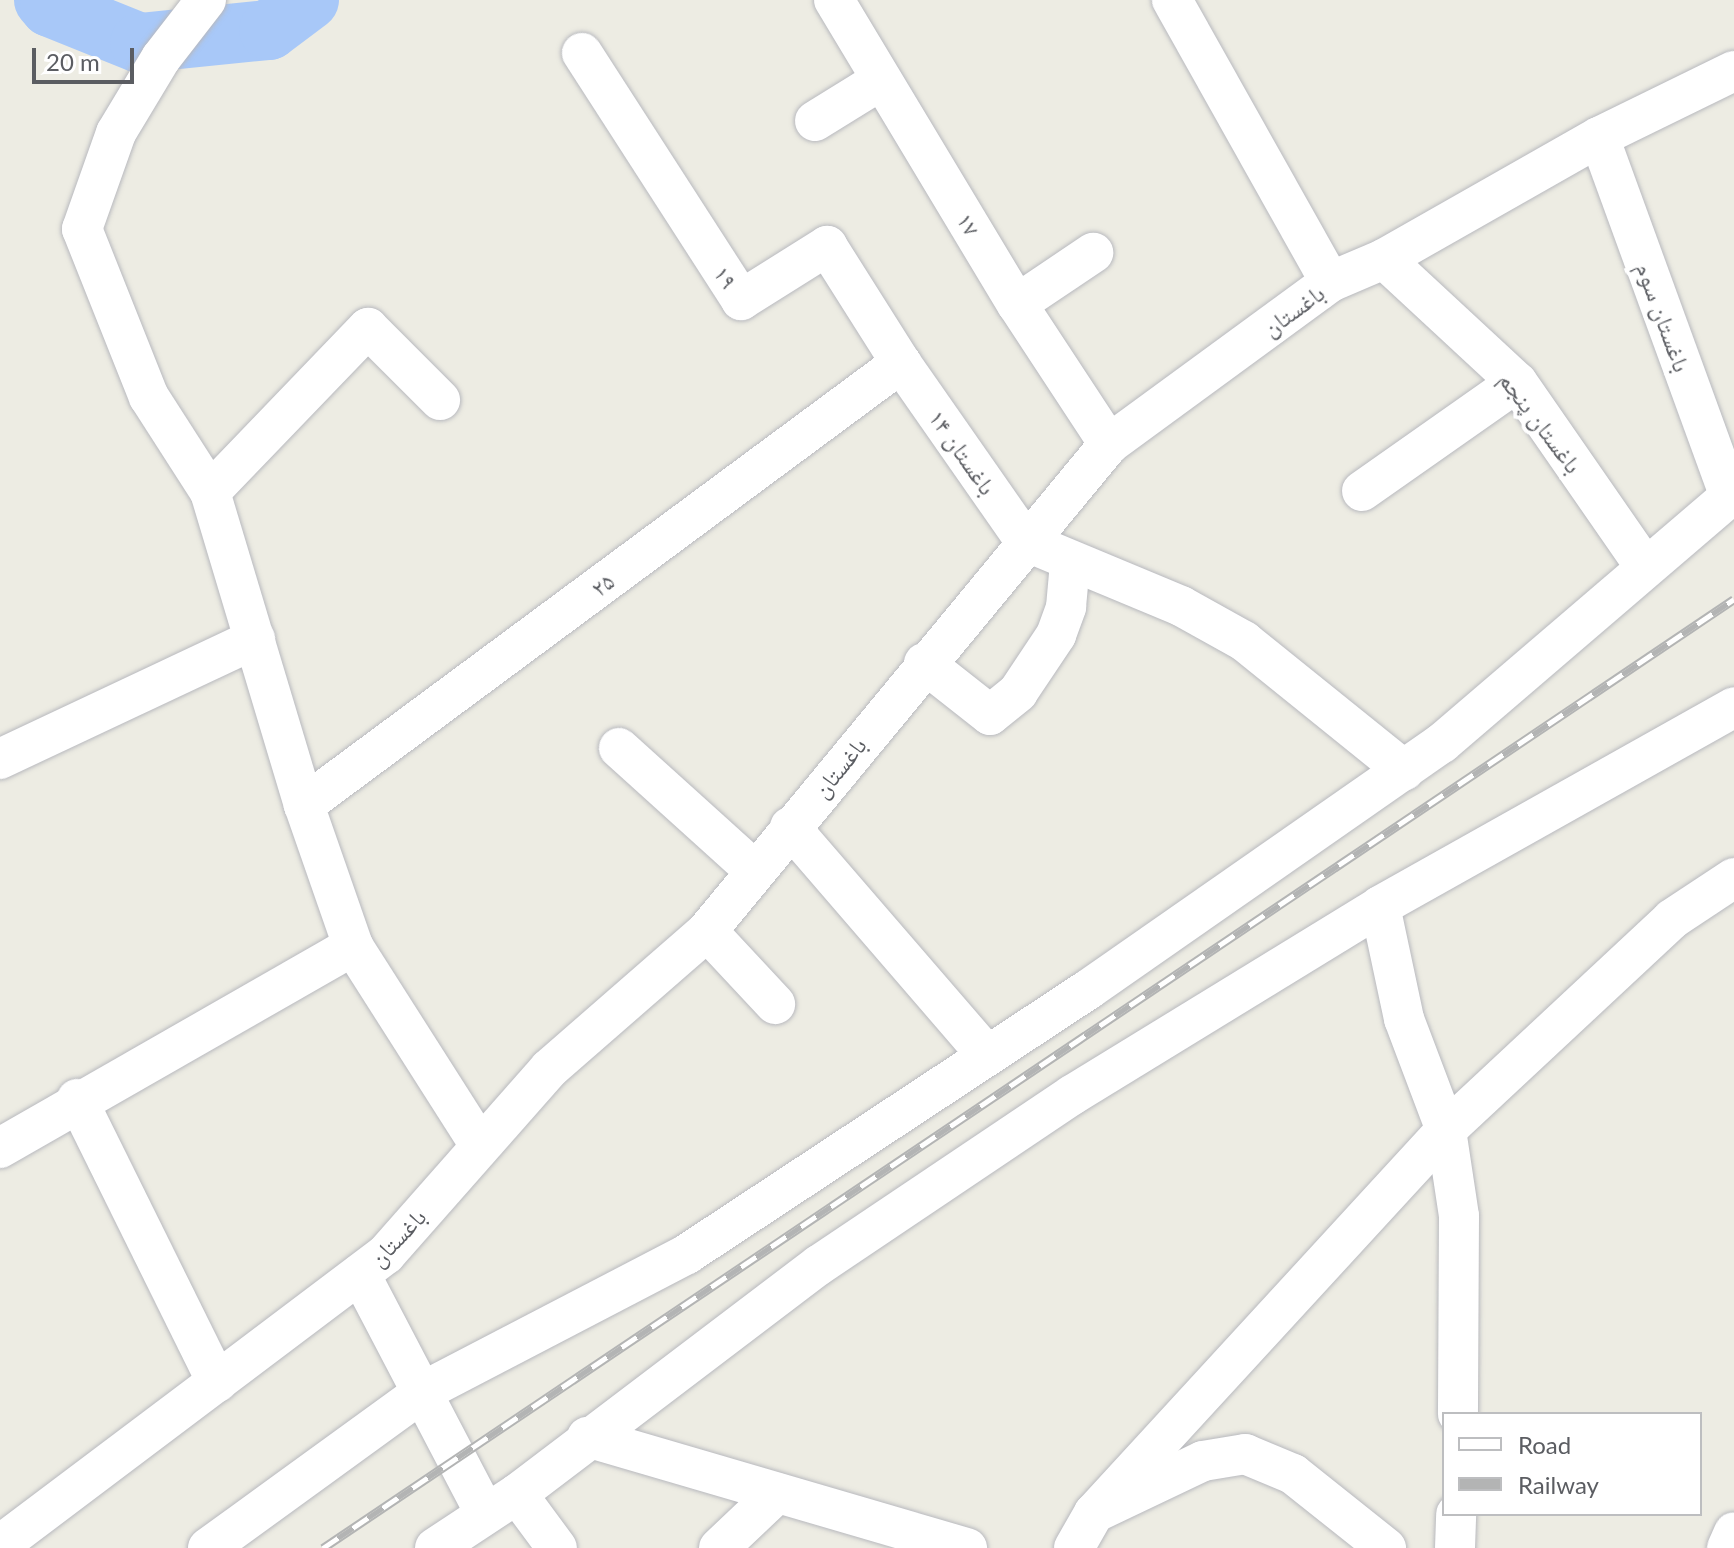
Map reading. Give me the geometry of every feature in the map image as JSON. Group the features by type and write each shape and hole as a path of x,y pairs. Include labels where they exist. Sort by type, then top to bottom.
{"street":[{"path":"206,0 161,58 116,133 82,229 149,397 210,492 304,805 353,946 480,1145"},
{"name":"۱۷","path":"834,0 1017,304 1109,444"},
{"path":"1172,0 1330,282"},
{"name":"۱۹","path":"582,53 741,300 827,246 901,363"},
{"name":"باغستان","path":"0,1545 386,1254 549,1069 707,931 924,663 1109,444 1330,282 1384,259 1599,137 1734,71"},
{"path":"815,121 881,80"},
{"name":"باغستان سوم","path":"1599,137 1732,494"},
{"path":"1017,304 1093,253"},
{"name":"باغستان پنجم","path":"1384,259 1517,382 1645,567"},
{"path":"210,492 368,328 440,400"},
{"name":"باغستان ۱۴","path":"901,363 1025,541"},
{"name":"۲۵","path":"304,805 901,363"},
{"path":"1362,491 1517,382"},
{"path":"208,1548 424,1391 687,1254 987,1055 1404,770 1442,743 1732,494"},
{"path":"1025,541 1070,563 1181,606 1244,641 1404,770"},
{"path":"924,663 990,715 1018,692 1056,635 1066,607 1070,563"},
{"path":"0,759 255,639"},
{"path":"435,1548 501,1504 819,1265 1060,1103 1380,906 1734,707"},
{"path":"619,748 755,871"},
{"path":"790,827 987,1055"},
{"path":"1074,1548 1094,1513 1446,1130 1672,919 1734,878"},
{"path":"1380,906 1404,1019 1446,1130 1459,1216 1458,1412"},
{"path":"707,931 775,1004"},
{"path":"0,1148 77,1099 353,946"},
{"path":"77,1099 217,1382"},
{"path":"360,1274 424,1391 501,1504 557,1548"},
{"path":"587,1437 967,1548"},
{"path":"1094,1513 1203,1461 1245,1454 1293,1474 1386,1548"},
{"path":"719,1548 777,1493"},
{"path":"1455,1548 1456,1516"},
{"path":"1727,1548 1734,1532"}],"waterway":[{"path":"44,0 50,7 140,43 269,30 309,0"}],"railway":[{"path":"323,1548 1734,599"}]}
